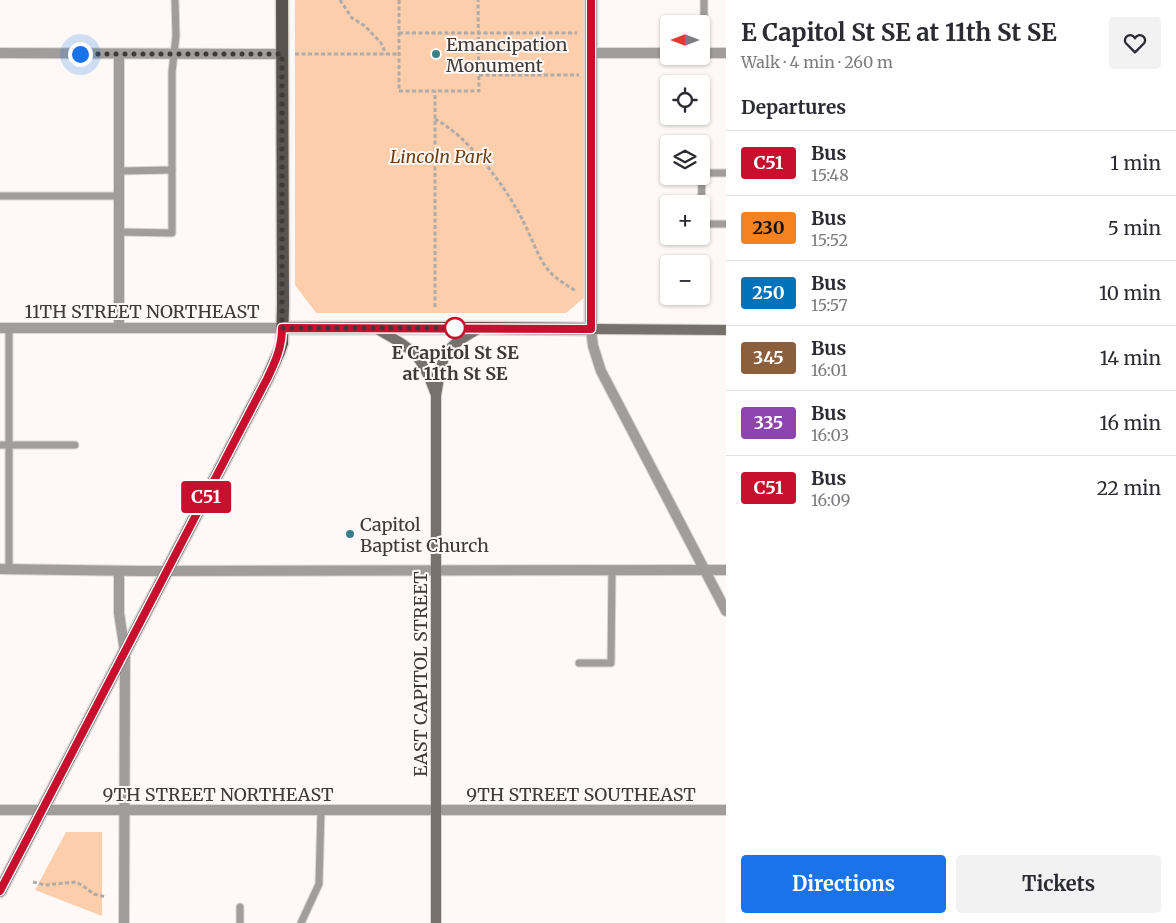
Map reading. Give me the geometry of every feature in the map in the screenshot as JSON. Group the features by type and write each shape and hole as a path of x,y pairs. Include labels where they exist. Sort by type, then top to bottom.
{"main road":[{"path":"0,891 267,379 279,352 282,342 282,0"},
{"path":"591,0 591,329 726,330"},
{"name":"11TH STREET NORTHEAST","path":"282,328 591,329"},
{"path":"436,396 445,355 457,341 481,328"},
{"path":"377,329 409,348 417,356 426,370 436,396"},
{"name":"EAST CAPITOL STREET","path":"436,396 436,923"}],"street":[{"path":"0,53 282,54"},
{"path":"591,53 660,53"},
{"path":"710,53 726,53"},
{"path":"119,54 119,328"},
{"name":"11TH STREET NORTHEAST","path":"4,328 282,328"},
{"path":"591,329 594,346 602,370 726,612"},
{"path":"4,569 119,571 726,570"},
{"path":"119,571 119,613 125,652 124,923"},
{"name":"9TH STREET NORTHEAST","path":"0,810 436,810"},
{"name":"9TH STREET SOUTHEAST","path":"436,810 726,810"}],"lane":[{"path":"119,232 172,233 172,72 175,0"},
{"path":"704,0 704,15"},
{"path":"119,171 172,170"},
{"path":"726,174 702,173 702,224 726,224"},
{"path":"0,196 119,196"},
{"path":"4,328 10,445 4,569"},
{"path":"0,445 75,445"},
{"path":"579,663 611,663 612,570"},
{"path":"301,923 319,884 321,811"},
{"path":"240,907 240,923"}],"path":[{"path":"340,0 352,18 365,26 381,43 386,54"},
{"path":"399,0 399,91 479,91 478,0"},
{"path":"399,33 577,33"},
{"path":"282,54 399,54"},
{"path":"479,75 582,75"},
{"path":"435,91 435,307"},
{"path":"435,119 454,130 481,160 511,200 548,270 562,284 576,291"},
{"path":"33,882 45,885 76,882 94,894 106,897"}],"green space":[{"name":"Lincoln Park","path":"295,0 587,0 587,295 566,313 316,313 295,285"},
{"path":"66,832 102,832 102,916 35,890"}],"bus line":[{"name":"C51","path":"0,891 267,379 282,342 282,328 591,329 591,0"}],"place":[{"name":"Emancipation Monument","path":"436,54"},
{"name":"E Capitol St SE at 11th St SE","path":"455,328"},
{"name":"Capitol Baptist Church","path":"350,534"}],"route":[{"path":"80,54 282,54 282,328 455,328"}]}
